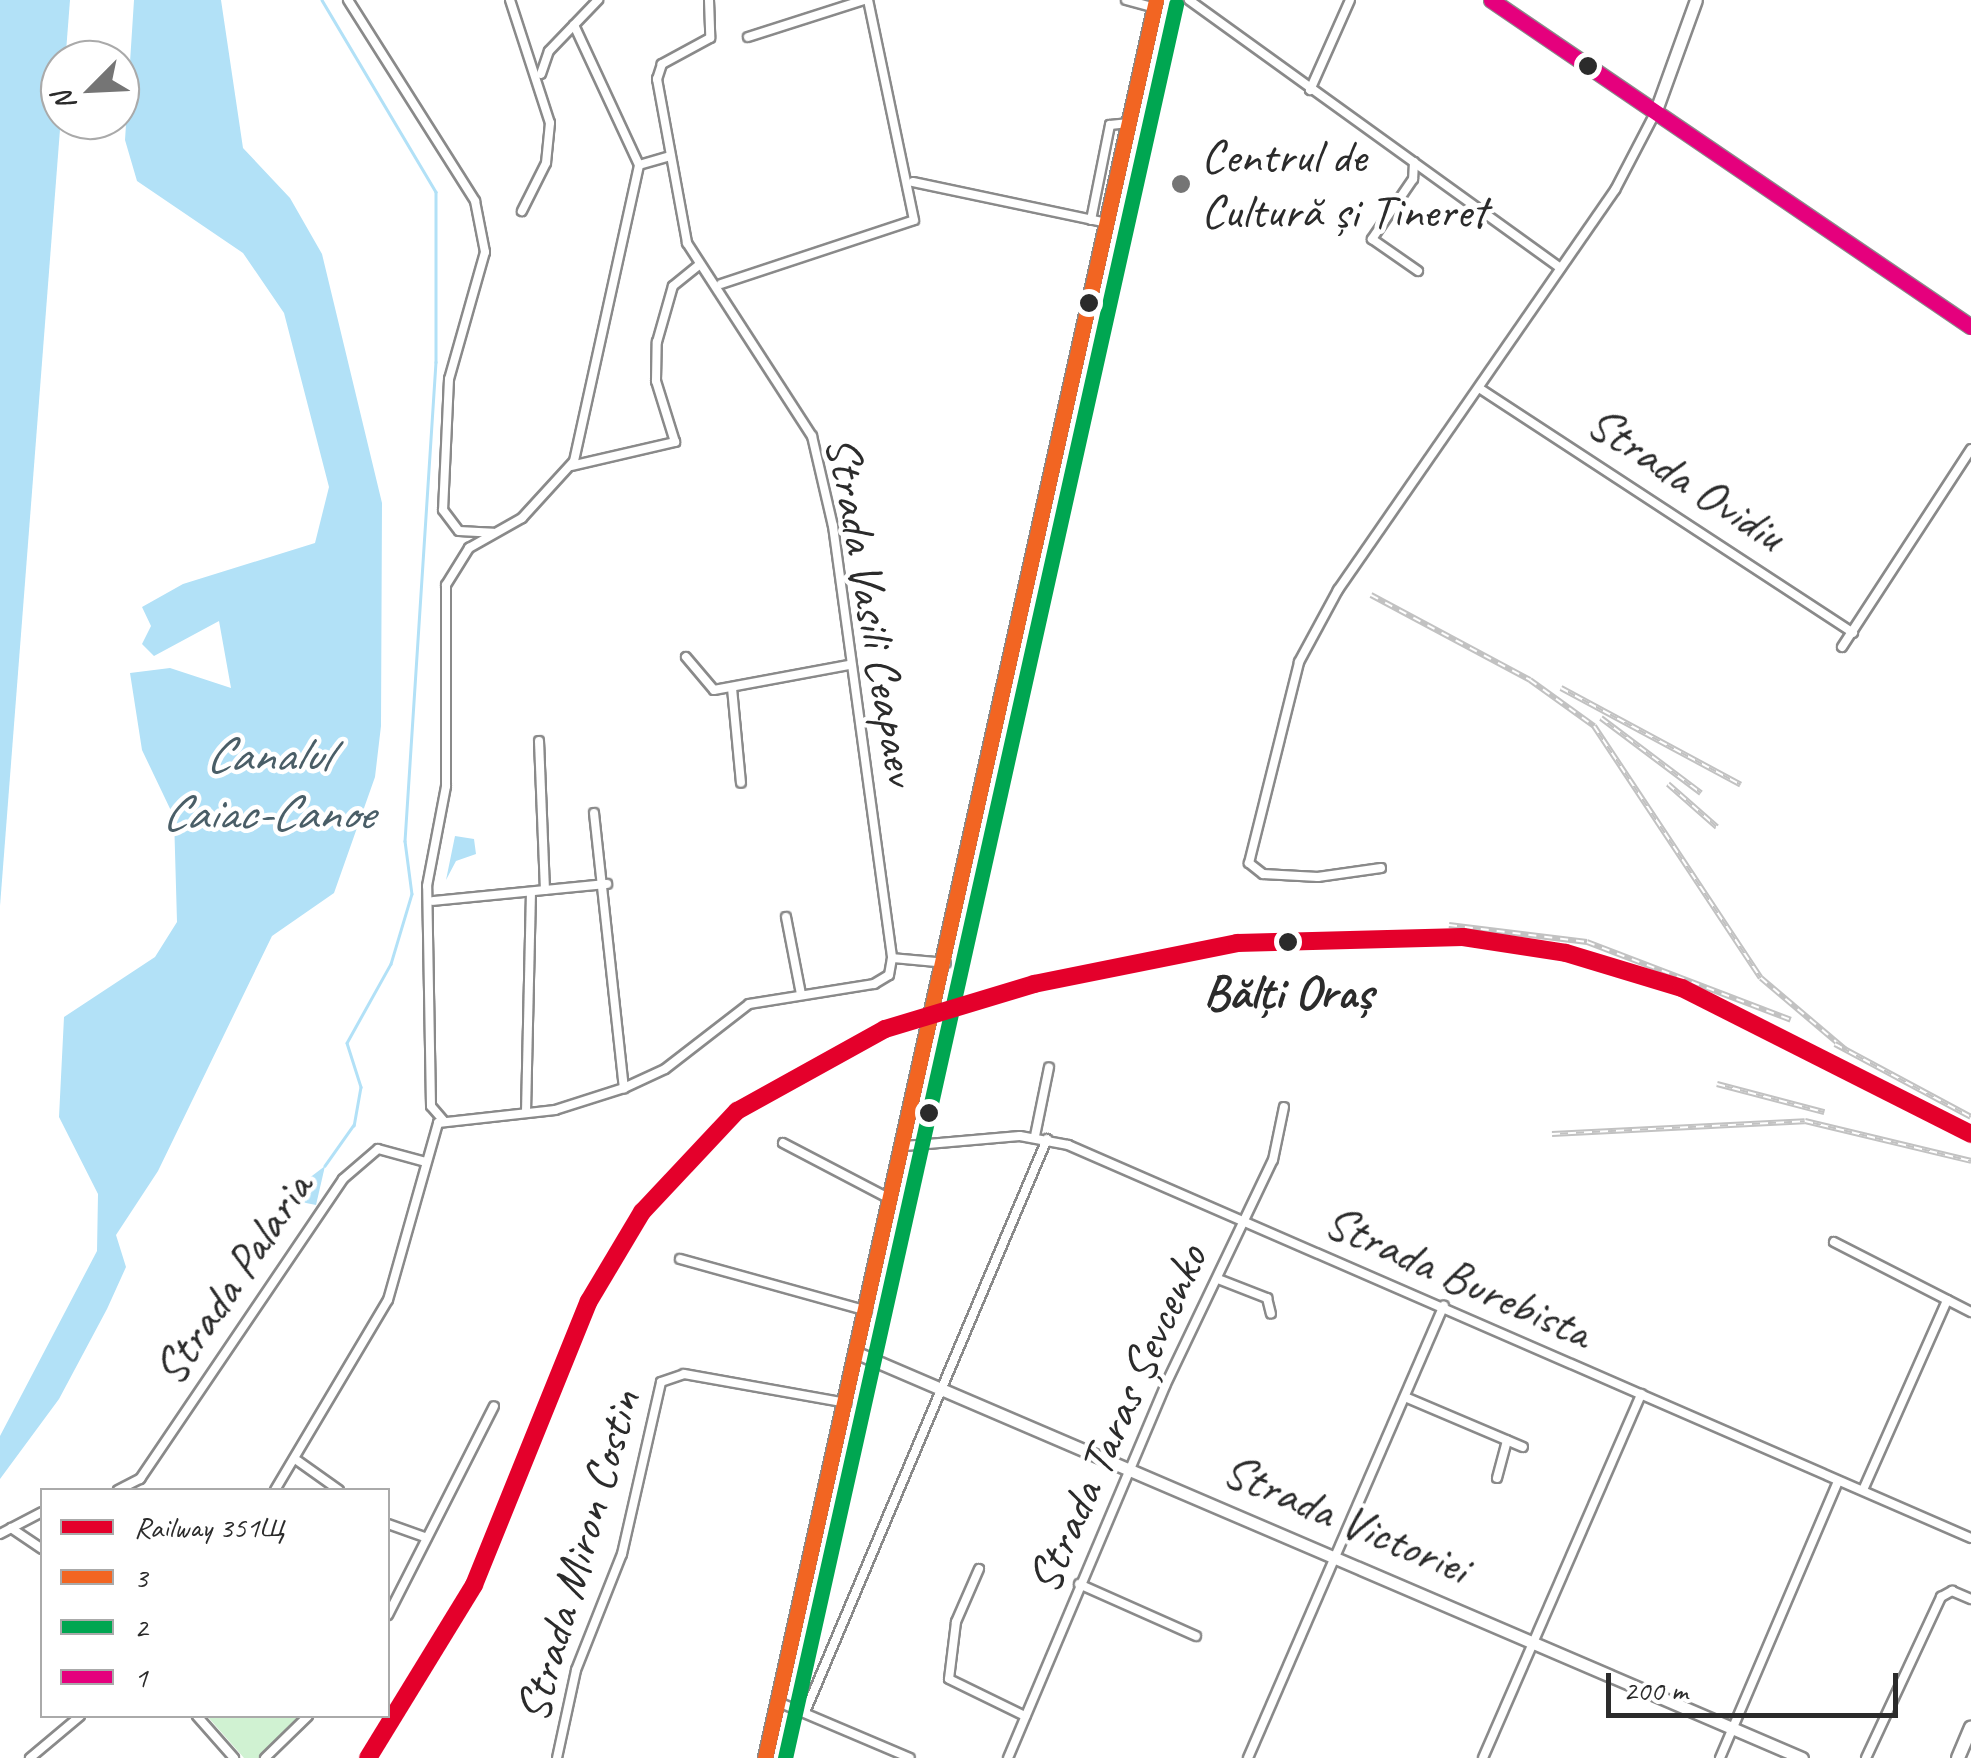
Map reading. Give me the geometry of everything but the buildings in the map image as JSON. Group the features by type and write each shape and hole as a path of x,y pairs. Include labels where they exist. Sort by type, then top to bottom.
{"main road":[{"path":"1491,0 1971,327"},
{"path":"766,1758 927,1056 1156,4"},
{"path":"1958,1758 1971,1728"}],"street":[{"path":"348,0 475,201 485,252 449,379 443,510 458,531 492,534"},
{"path":"510,0 541,79 551,143 522,211"},
{"path":"541,79 549,51 598,0"},
{"path":"567,468 676,439 656,381 656,348 674,286 698,266 671,156 658,70 712,34 709,0"},
{"path":"722,284 755,266 904,230 917,211 866,0 748,37"},
{"path":"1126,0 1156,4"},
{"path":"1189,0 1560,268"},
{"path":"1310,90 1350,0"},
{"path":"1381,868 1264,874 1249,860 1310,638 1560,268 1655,113 1696,0"},
{"path":"442,1120 431,1106 433,901 427,886 447,767 446,586 469,548 509,528 567,468 639,164 574,25"},
{"path":"1091,220 1110,125 1129,123"},
{"path":"639,164 671,156"},
{"path":"1414,162 1372,241 1418,272"},
{"path":"913,182 1107,224"},
{"name":"Strada Vasili Ceapaev","path":"698,266 722,284 812,436 892,958"},
{"name":"Strada Ovidiu","path":"1479,388 1853,633"},
{"path":"1842,647 1971,449"},
{"path":"686,657 706,687 732,688 849,665"},
{"path":"732,688 741,783"},
{"path":"539,741 545,890"},
{"path":"594,812 607,884 624,1088"},
{"path":"433,901 607,884"},
{"path":"526,1112 530,892"},
{"path":"786,918 801,994"},
{"path":"442,1120 526,1112 624,1088 665,1069 749,1004 880,982 892,958 946,963"},
{"path":"1035,1136 1050,1068"},
{"name":"Strada Taras Șevcenko","path":"1008,1758 1130,1466 1278,1148 1284,1107"},
{"path":"277,1488 298,1460 388,1300 426,1162 442,1120"},
{"name":"Strada Burebista","path":"905,1146 1035,1136 1047,1139 1444,1306 1971,1538"},
{"path":"805,1712 1047,1139"},
{"path":"783,1143 892,1200"},
{"name":"Strada Palaria","path":"122,1488 140,1479 343,1178 378,1148 426,1162"},
{"path":"1834,1242 1971,1312"},
{"path":"680,1259 866,1311"},
{"path":"1218,1279 1267,1298 1271,1314"},
{"path":"1863,1490 1947,1300"},
{"path":"1248,1758 1444,1306"},
{"name":"Strada Victoriei","path":"857,1353 1130,1466 1802,1758"},
{"name":"Strada Miron Costin","path":"557,1758 576,1670 618,1570 662,1382 684,1374 846,1403"},
{"path":"1483,1758 1642,1394"},
{"path":"1404,1397 1523,1447"},
{"path":"390,1611 494,1406"},
{"path":"1497,1478 1507,1440"},
{"path":"298,1460 336,1488"},
{"path":"1720,1758 1838,1481"},
{"path":"0,1534 40,1513"},
{"path":"390,1525 426,1538"},
{"path":"11,1528 40,1548"},
{"path":"980,1569 956,1622 950,1679 1024,1716"},
{"path":"1080,1584 1196,1636"},
{"path":"1866,1758 1940,1597 1952,1591 1971,1599"},
{"path":"778,1702 910,1758"},
{"path":"30,1758 78,1718"},
{"path":"199,1718 234,1758"},
{"path":"266,1758 306,1718"}],"green space":[{"path":"209,1718 303,1718 262,1758 244,1758"}],"water":[{"path":"0,0 70,0 67,40 40,40 40,140 59,140 0,906"},
{"name":"Canalul Caiac-Canoe","path":"134,0 221,0 243,148 290,198 322,254 382,503 381,726 375,777 334,893 272,936 158,1171 116,1235 126,1267 107,1309 59,1399 0,1479 0,1436 97,1251 98,1194 59,1117 64,1017 155,957 177,922 174,817 142,750 130,673 170,668 231,688 219,621 154,656 142,644 151,626 142,607 183,584 315,543 329,487 284,313 243,253 137,181 125,140 140,140 140,40 131,40"},
{"path":"455,836 474,839 476,854 456,861 446,880"},
{"path":"325,1166 316,1205 296,1201 300,1185"}],"waterway":[{"path":"322,0 436,192 436,362 405,841 412,894 391,964 347,1043 361,1087 354,1125 325,1166"}],"railway":[{"path":"1371,595 1530,680 1594,726 1761,978 1846,1050"},
{"path":"1561,688 1741,785"},
{"path":"1601,718 1701,793"},
{"path":"1668,784 1717,827"},
{"path":"1449,925 1587,942 1791,1020"},
{"path":"1835,1044 1971,1117"},
{"path":"1717,1084 1824,1112"},
{"path":"1552,1134 1805,1121 1971,1161"}],"rail line":[{"name":"351Щ","path":"368,1758 474,1585 589,1301 642,1212 737,1111 885,1029 1034,984 1237,943 1463,937 1566,953 1682,988 1971,1134"}],"transit line":[{"name":"3","path":"765,1758 1156,0"},
{"name":"1","path":"1491,0 1971,327"},
{"name":"2","path":"785,1758 1176,4"}],"place":[{"name":"Centrul de Cultură și Tineret","path":"1181,184"},
{"name":"Bălți Oraș","path":"1288,942"}]}
